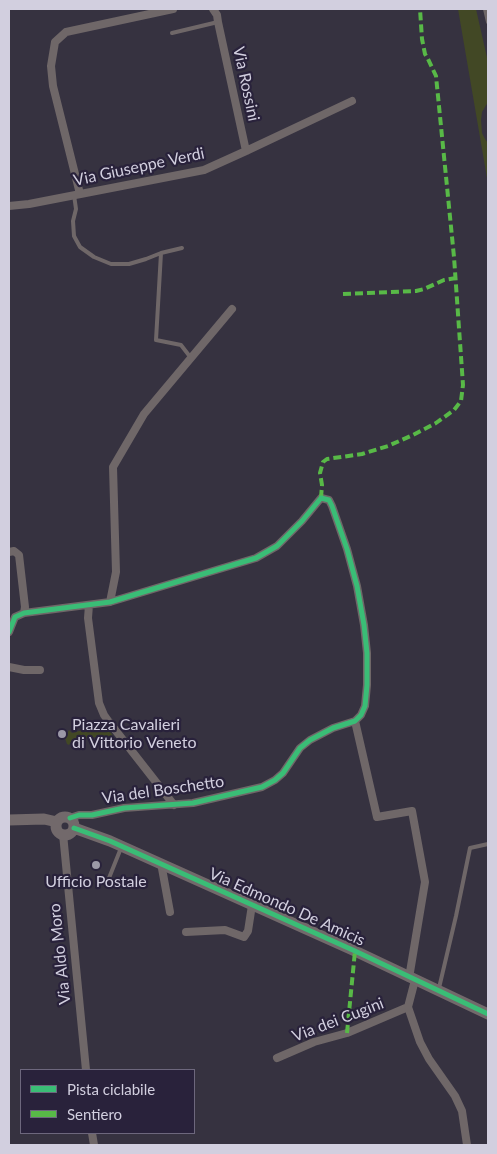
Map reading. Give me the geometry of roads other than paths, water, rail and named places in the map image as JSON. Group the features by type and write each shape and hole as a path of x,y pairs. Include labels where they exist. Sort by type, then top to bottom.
{"street":[{"path":"77,194 53,86 51,66 55,42 66,32 173,9"},
{"name":"Via Rossini","path":"212,9 217,15 246,151"},
{"name":"Via Giuseppe Verdi","path":"9,206 29,204 204,170 352,101"},
{"path":"110,602 116,572 113,467 144,414 232,309"},
{"path":"9,632 15,617 24,613 110,602 256,558 277,546 302,521 321,498 329,500 341,532 357,586 364,625 367,653 367,685 365,706 361,716 355,721 376,817 412,811 425,882 408,1007 420,1042 429,1059 455,1096 462,1111 467,1145"},
{"path":"9,552 14,551 19,556 25,606 24,613"},
{"path":"89,605 88,618 98,703 108,722 174,805"},
{"path":"9,667 24,670 40,670"},
{"name":"Via del Boschetto","path":"72,823 79,815 92,815 124,808 193,803 262,787 283,773 300,748 310,740 333,728 355,721"},
{"path":"64,817 72,823 70,834 63,834 58,831 56,825 64,817"},
{"path":"9,820 44,819 57,822"},
{"name":"Via Edmondo De Amicis","path":"72,823 355,951 488,1014"},
{"name":"Via Aldo Moro","path":"63,834 86,1069"},
{"path":"161,864 170,912"},
{"path":"186,932 225,930 244,937 248,931 252,905"},
{"name":"Via dei Cugini","path":"277,1058 314,1042 347,1033 408,1007"}],"lane":[{"path":"486,9 488,22"},
{"path":"172,32 218,22"},
{"path":"77,194 73,221 74,236 80,247 94,258 111,264 129,264 182,248"},
{"path":"161,253 156,340 181,345 191,358"},
{"path":"439,991 470,848 488,844"},
{"path":"107,883 122,846"}],"place":[{"name":"Piazza Cavalieri di Vittorio Veneto","path":"62,734"},
{"name":"Ufficio Postale","path":"96,865"}]}
